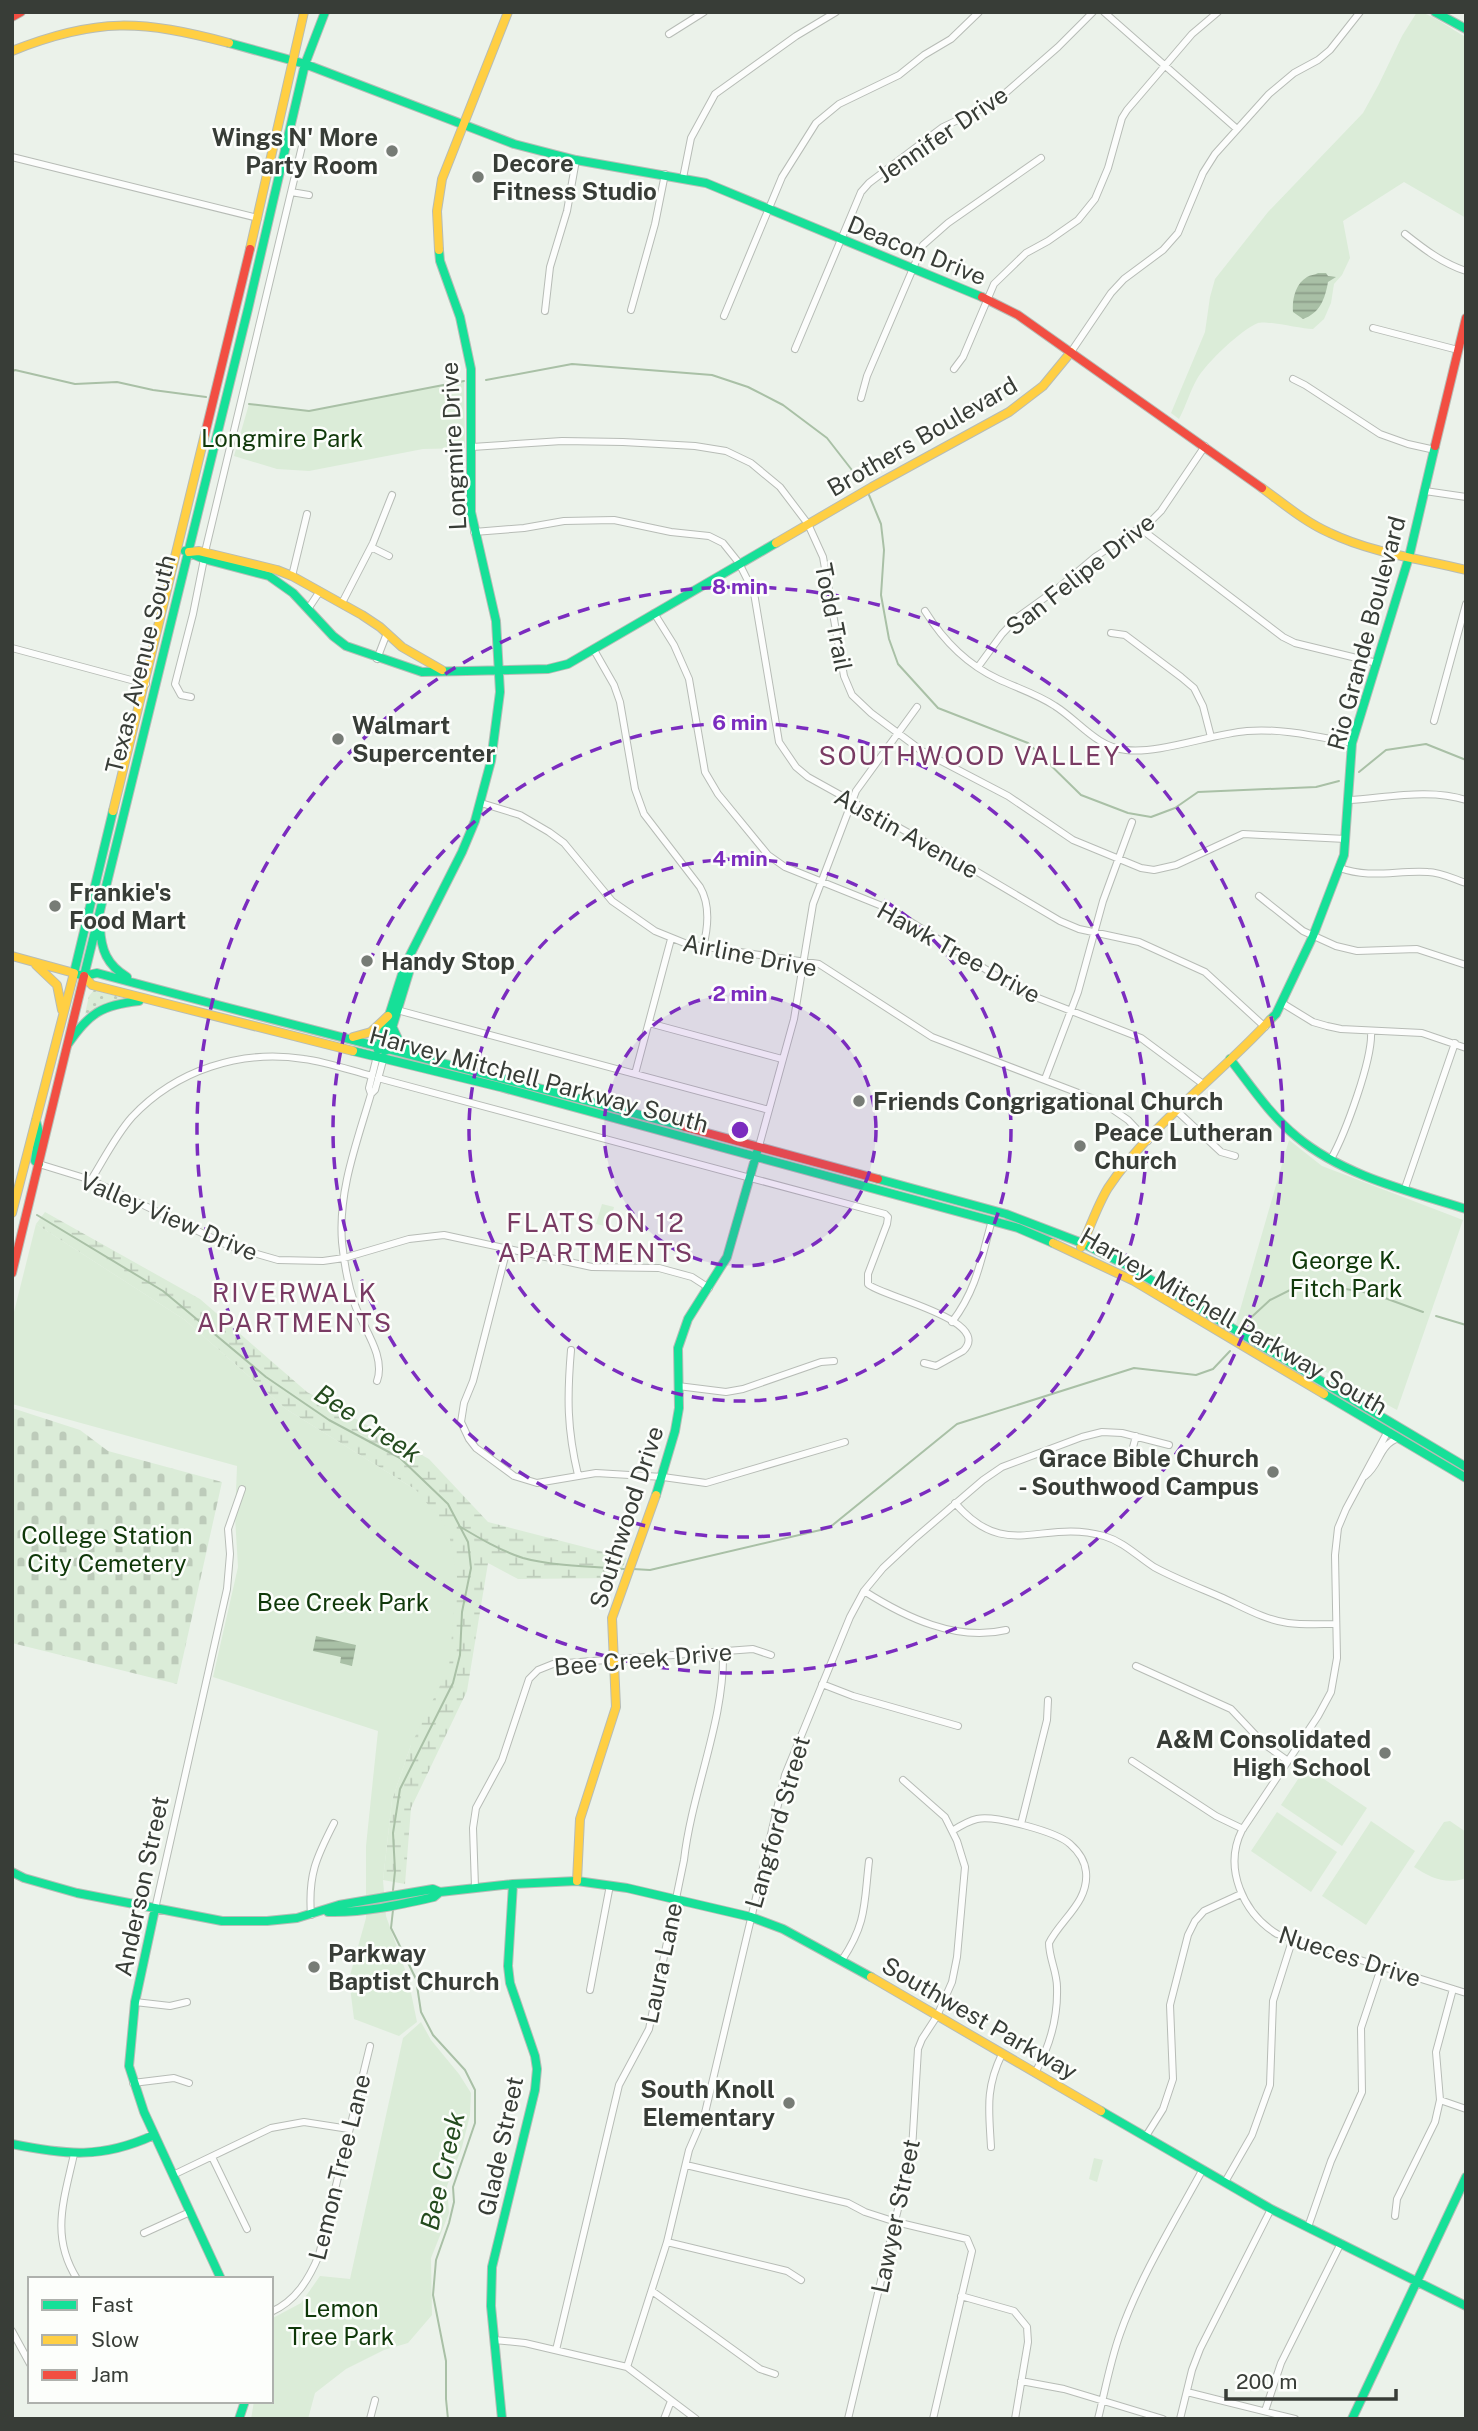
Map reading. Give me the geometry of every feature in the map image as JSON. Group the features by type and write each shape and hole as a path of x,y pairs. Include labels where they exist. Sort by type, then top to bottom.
{"main road":[{"path":"12,17 21,12"},
{"name":"Texas Avenue South","path":"12,1213 146,684 276,143 304,12"},
{"name":"Texas Avenue South","path":"12,1273 248,309 305,64 325,12"},
{"name":"Longmire Drive","path":"381,1052 397,985 425,921 462,852 481,803 498,723 496,621 471,512 472,380 460,317 443,274 437,237 437,211 442,179 508,12"},
{"path":"1435,12 1466,29"},
{"name":"Deacon Drive","path":"12,51 41,39 75,30 128,24 180,30 305,64 514,144 576,160 706,183 987,299 1018,315 1320,528 1365,546 1466,570"},
{"path":"276,143 280,148 282,164"},
{"path":"239,294 243,305 248,309"},
{"name":"Rio Grande Boulevard","path":"1078,1253 1107,1190 1127,1163 1203,1084 1265,1027 1282,1003 1313,936 1340,869 1346,839 1352,743 1409,557 1466,318"},
{"name":"Brothers Boulevard","path":"205,556 269,576 286,588 338,641 377,659 422,672 548,669 568,664 594,650 739,563 1009,412 1043,386 1071,352"},
{"name":"Brothers Boulevard","path":"178,550 277,570 292,576 342,603 387,633 416,657 444,672"},
{"path":"99,914 104,956 117,971 139,984"},
{"name":"Harvey Mitchell Parkway South","path":"12,956 84,975 95,972 343,1037 381,1052 429,1058 1006,1214 1082,1243 1236,1328 1466,1478"},
{"name":"Longmire Drive","path":"381,1052 410,969 409,960"},
{"path":"33,962 57,985 63,1015"},
{"name":"Harvey Mitchell Parkway South","path":"84,975 92,985 381,1052 992,1220 1078,1253 1134,1281 1388,1431"},
{"path":"68,1044 81,1023 98,1009 115,1003 150,1000"},
{"path":"343,1037 365,1035 388,1016"},
{"path":"392,1026 403,1045 429,1058"},
{"path":"1230,1059 1263,1102 1288,1129 1310,1147 1345,1167 1466,1209"},
{"path":"36,1120 40,1133 34,1155 39,1164"},
{"name":"Southwood Drive","path":"578,1881 580,1819 616,1707 612,1618 663,1477 675,1431 679,1408 677,1361 680,1340 688,1319 721,1270 733,1243 759,1146"},
{"path":"26,1163 30,1174 24,1204 27,1214"},
{"path":"1388,1431 1401,1434"},
{"name":"Harvey Mitchell Parkway South","path":"1401,1434 1466,1467"},
{"name":"Southwest Parkway","path":"14,1877 155,1909 222,1921 246,1922 325,1912 339,1905 433,1889 440,1892 513,1884 578,1881 610,1885 751,1917 783,1929 842,1960 1272,2209 1466,2306"},
{"name":"Glade Street","path":"502,2419 491,2306 492,2267 537,2069 510,1983 508,1966 513,1884"},
{"name":"Anderson Street","path":"155,1909 135,2002 129,2051 133,2083 220,2277"},
{"path":"12,2144 94,2155 134,2146 155,2136"},
{"path":"1352,2419 1466,2177"}],"street":[{"path":"669,34 704,12"},
{"path":"683,177 691,138 715,94 796,36 836,12"},
{"path":"724,316 789,165 816,123 839,104 899,75 924,55 951,39 979,12"},
{"name":"Jennifer Drive","path":"795,349 856,201 869,183 943,127 994,103 1093,12"},
{"path":"1104,12 1237,129"},
{"path":"954,369 963,357 994,284 1015,262 1087,211 1095,200 1108,167 1122,118 1133,101 1192,34 1218,12"},
{"name":"Brothers Boulevard","path":"1071,352 1111,293 1163,250 1178,233 1203,173 1215,154 1269,94 1294,73 1330,50 1360,12"},
{"name":"Texas Avenue South","path":"191,696 181,695 175,684 303,142"},
{"path":"12,158 258,218"},
{"path":"861,398 867,376 923,245 932,235 1041,158"},
{"path":"545,311 550,267 567,211 576,160"},
{"path":"631,310 655,224 665,174"},
{"path":"291,192 309,195"},
{"path":"1405,234 1430,253 1466,271"},
{"path":"248,309 263,312"},
{"path":"1373,328 1458,350"},
{"path":"1293,379 1380,434 1434,450"},
{"name":"Todd Trail","path":"472,447 562,441 695,446 726,451 762,470 780,487 808,524 823,556 848,686 861,704 922,751 1008,796 1060,834 1141,868 1165,869 1243,834 1346,839"},
{"name":"San Felipe Drive","path":"978,667 1018,617 1109,546 1141,529 1161,511 1205,446"},
{"path":"1425,491 1466,497"},
{"path":"342,603 371,547 392,495"},
{"path":"292,576 307,514"},
{"name":"Austin Avenue","path":"474,532 564,521 614,520 671,532 709,536 723,543 739,563 754,593 779,742 796,767 808,777 1060,921 1109,937 1139,942 1205,972 1265,1027"},
{"path":"1141,529 1283,637 1295,643 1377,663"},
{"path":"371,547 389,556"},
{"path":"308,609 320,592"},
{"path":"1434,721 1466,604"},
{"path":"925,611 945,640 978,667 1058,707 1098,740 1111,747 1143,751 1246,731 1270,730 1352,743"},
{"name":"Hawk Tree Drive","path":"654,613 674,645 689,679 701,758 711,783 768,855 785,867 892,910 1020,991 1141,1038 1203,1084"},
{"path":"1111,632 1125,635 1194,688 1203,706 1210,737"},
{"path":"377,659 387,633"},
{"path":"12,648 146,684"},
{"path":"594,650 614,685 620,702 635,789 644,814 706,898 708,909 703,947"},
{"name":"Southwood Drive","path":"759,1146 794,1019 809,922 822,882 861,782 917,707"},
{"path":"1349,800 1444,796 1466,800"},
{"name":"Airline Drive","path":"481,803 520,815 549,831 564,843 622,910 647,927 671,939 703,947 818,964 932,1037 1045,1079 1114,1109 1148,1141"},
{"path":"1045,1079 1071,1011 1093,932 1132,822"},
{"path":"1340,869 1356,874 1375,875 1430,872 1466,883"},
{"path":"1259,896 1292,923 1336,946 1357,951 1418,949 1466,965"},
{"path":"635,1074 671,939"},
{"path":"1282,1003 1320,1024 1341,1029 1422,1033 1466,1048"},
{"path":"397,1010 769,1110"},
{"path":"649,1023 782,1059"},
{"path":"1331,1159 1340,1143 1370,1053 1371,1031"},
{"path":"1405,1188 1455,1043"},
{"name":"Longmire Drive","path":"377,1381 380,1373 376,1354 354,1304 344,1258 341,1216 343,1198 370,1094 369,1088 375,1077 381,1052"},
{"path":"91,1180 131,1118 168,1087 201,1070 235,1060 274,1056 305,1059 881,1212 888,1217 868,1274 868,1284 876,1290 927,1307 967,1333 967,1348 936,1366 924,1363"},
{"path":"1177,1111 1221,1152 1235,1156"},
{"name":"Valley View Drive","path":"39,1164 91,1180 197,1232 256,1256 302,1261 344,1258 425,1236 463,1238 592,1267 659,1268 692,1278 709,1289"},
{"path":"952,1322 974,1287 992,1220"},
{"path":"507,1249 473,1381 461,1413 463,1429 476,1448 513,1476 525,1481 550,1483 596,1472 706,1483 845,1442"},
{"path":"571,1350 567,1416 569,1439 578,1475"},
{"path":"678,1386 726,1392 743,1389 821,1362 834,1361"},
{"name":"Nueces Drive","path":"1388,1431 1343,1515 1337,1535 1337,1665 1331,1692 1238,1838 1236,1876 1248,1909 1262,1924 1277,1934 1292,1941 1466,1993"},
{"name":"Langford Street","path":"627,2367 667,2242 688,2150 705,2113 785,1775 864,1591 883,1568 955,1503 1002,1467 1102,1432 1136,1436 1169,1445"},
{"name":"Nueces Drive","path":"1365,1476 1388,1442 1401,1434"},
{"path":"1132,1451 1136,1436"},
{"name":"Anderson Street","path":"155,1909 227,1588 230,1554 228,1529 242,1489"},
{"path":"955,1503 979,1526 991,1532 1008,1536 1070,1531 1099,1535 1120,1542 1156,1568 1265,1617 1286,1623 1336,1624"},
{"path":"864,1591 922,1623 968,1632 994,1633 1006,1630"},
{"name":"Bee Creek Drive","path":"475,1888 474,1815 502,1760 529,1679 538,1670 553,1664 753,1649 771,1655"},
{"name":"Laura Lane","path":"556,2350 620,2085 649,2029 684,1860 687,1831 723,1685 723,1651"},
{"path":"1136,1666 1231,1709 1264,1744 1288,1761"},
{"path":"822,1684 853,1696 958,1726"},
{"path":"1021,1824 1047,1720 1048,1700"},
{"path":"1132,1760 1216,1816 1243,1829"},
{"name":"Lawyer Street","path":"848,2419 912,2150 918,2049 952,1982 963,1892 965,1867 952,1831 939,1810 903,1780"},
{"path":"952,1831 975,1819 987,1818 1021,1824 1068,1842 1082,1857 1086,1882 1078,1905 1049,1943 1057,1987 1054,2021 1048,2045 1035,2073"},
{"path":"311,1914 311,1877 334,1823"},
{"path":"842,1960 862,1926 869,1861"},
{"path":"590,1990 610,1885"},
{"path":"1146,2136 1163,2109 1173,2079 1170,2005 1188,1935 1195,1921 1204,1912 1241,1894"},
{"path":"1225,2182 1252,2135 1270,2085 1273,2001 1292,1941"},
{"path":"1308,2227 1331,2161 1362,2092 1361,2028 1381,1968"},
{"path":"1395,2216 1397,2199 1435,2122 1440,2101 1436,2052 1453,1989"},
{"path":"135,2002 170,2007 187,2002"},
{"name":"Lemon Tree Lane","path":"273,2311 290,2301 313,2271 319,2255 370,2046"},
{"path":"991,2147 989,2092 992,2076 1002,2054"},
{"path":"133,2083 174,2078 189,2083"},
{"path":"1440,2101 1466,2109"},
{"path":"173,2175 260,2132 282,2125 304,2122 349,2129"},
{"path":"74,2154 61,2211 60,2234 66,2257 76,2277"},
{"path":"212,2157 247,2229"},
{"path":"686,2165 848,2203 865,2212 897,2222 967,2239 972,2251 933,2419"},
{"path":"1098,2419 1126,2319 1152,2263 1203,2169"},
{"path":"1180,2419 1200,2349 1272,2209"},
{"path":"144,2234 190,2212"},
{"path":"667,2242 788,2271 801,2280"},
{"path":"1265,2411 1281,2363 1341,2243"},
{"path":"652,2291 760,2369 775,2374"},
{"path":"961,2296 1001,2306 1014,2311 1022,2318 1028,2336 1015,2419"},
{"path":"12,2331 28,2360"},
{"path":"494,2340 509,2340 627,2367 696,2419"},
{"path":"1021,2381 1064,2389 1163,2419"},
{"path":"1187,2392 1295,2419"},
{"path":"370,2419 374,2400"},
{"path":"664,2419 671,2401"}],"green space":[{"path":"1417,12 1435,18 1466,37 1466,218 1404,182 1343,221 1350,258 1334,284 1331,303 1324,319 1313,329 1262,322 1251,326 1208,364 1195,384 1179,419 1171,413 1205,332 1215,279 1268,212 1363,113"},
{"name":"Longmire Park","path":"464,381 465,448 423,449 309,471 277,469 234,456 249,404 309,411"},
{"path":"94,990 123,998 85,1014 89,996"},
{"name":"George K. Fitch Park","path":"1289,1140 1322,1166 1463,1220 1397,1410 1236,1324"},
{"path":"602,1204 614,1207 609,1227 596,1224"},
{"path":"45,1212 200,1299 307,1392 429,1459 488,1522 627,1558 618,1578 518,1579 488,1563 467,1691 411,1808 405,1884 383,1880 392,1800 411,1745 416,1490 286,1409 185,1320 36,1224"},
{"name":"Bee Creek Park","path":"36,1224 185,1320 286,1409 416,1490 448,1529 457,1576 449,1667 411,1745 392,1800 383,1880 386,1916 408,1978 417,2022 399,2036 354,2019 349,1979 366,1918 366,1846 378,1731 213,1677 238,1567 235,1517 237,1466 12,1404 12,1320"},
{"name":"College Station City Cemetery","path":"12,1408 80,1430 108,1451 222,1482 177,1684 12,1643"},
{"path":"1306,1767 1367,1808 1342,1846 1281,1805"},
{"path":"1277,1812 1337,1852 1311,1892 1251,1851"},
{"path":"1371,1821 1415,1851 1366,1925 1322,1896"},
{"path":"1450,1821 1466,1832 1466,1878 1452,1881 1433,1877 1414,1867 1444,1822"},
{"name":"Lemon Tree Park","path":"421,2022 431,2040 471,2093 470,2115 462,2147 447,2186 449,2213 431,2258 432,2315 408,2343 384,2350 346,2369 315,2393 308,2419 251,2419 254,2403 273,2403 273,2318 301,2303 320,2276 350,2279 403,2038"},
{"path":"1094,2158 1103,2160 1097,2182 1089,2179"}],"shaded area":[{"path":"1318,273 1336,277 1328,282 1318,309 1303,319 1293,312 1295,293 1303,280"},
{"path":"316,1636 356,1645 352,1666 340,1663 341,1657 313,1651"}],"waterway":[{"path":"486,380 572,364 712,375 748,387 783,405 827,438 862,483"},
{"path":"12,372 15,370 75,384 117,382 206,397"},
{"path":"249,404 309,411 464,381"},
{"path":"869,495 881,524 884,550 881,595 889,639 898,664 938,708 1028,743 1081,795 1128,813 1151,817 1175,808 1198,792 1316,787 1339,781"},
{"path":"1359,772 1386,750 1426,744 1466,760"},
{"name":"Bee Creek","path":"37,1215 163,1291 266,1377 329,1420 400,1458 448,1504 468,1542 471,1568 462,1612 460,1655 453,1683 400,1789 393,1833 393,1890"},
{"path":"1244,1324 1270,1300 1306,1282 1374,1294 1423,1312"},
{"path":"1436,1316 1466,1325"},
{"path":"633,1569 650,1570 829,1528 957,1424 1134,1368 1196,1375 1213,1369 1230,1351"},
{"path":"459,1526 498,1548 534,1561 627,1569"},
{"name":"Bee Creek","path":"393,1910 391,1928 416,1979 421,2012 433,2035 465,2070 475,2090 475,2123 453,2187 454,2202 436,2260 433,2295 446,2361 448,2419"}],"traffic: fast":[{"path":"84,976 248,309 305,64 325,12"},
{"path":"1435,12 1466,29"},
{"path":"229,43 305,64 514,144 576,160 706,183 982,297"},
{"path":"378,1050 405,965 475,821 491,761 500,692 496,621 471,512 471,369 460,317 440,261 439,250"},
{"path":"1270,1020 1276,1014 1313,936 1344,855 1352,743 1409,557 1435,446"},
{"path":"185,551 204,559 269,576 293,593 333,636 346,646 422,672 548,669 568,664 776,543"},
{"path":"113,811 74,973 84,976 97,973 685,1127"},
{"path":"100,927 106,956 114,967 127,977"},
{"path":"385,1051 410,969 409,960"},
{"path":"68,1044 98,1012 115,1005 139,1001"},
{"path":"392,1026 399,1041 414,1051"},
{"path":"353,1051 500,1087 1018,1228 1053,1243"},
{"path":"1230,1059 1278,1119 1315,1151 1378,1181 1466,1209"},
{"path":"36,1121 39,1133 35,1161 39,1164"},
{"path":"656,1495 679,1408 678,1348 688,1319 727,1257 757,1152"},
{"path":"878,1179 1006,1214 1082,1243 1126,1265 1466,1467"},
{"path":"1324,1394 1466,1478"},
{"path":"12,1872 77,1893 222,1921 297,1918 339,1905 433,1889 440,1892 513,1884 577,1881 627,1888 751,1917 783,1929 871,1977"},
{"path":"502,2419 491,2306 492,2267 535,2090 537,2069 510,1983 508,1966 513,1884"},
{"path":"328,1912 395,1906 434,1897 440,1892"},
{"path":"155,1909 135,2002 129,2066 144,2112 220,2277"},
{"path":"1101,2111 1271,2209 1466,2306"},
{"path":"12,2144 50,2151 84,2153 117,2148 154,2135"},
{"path":"1352,2419 1466,2177"},
{"path":"239,2419 244,2403"}],"traffic: slow":[{"path":"250,249 304,12"},
{"path":"439,250 437,211 442,179 508,12"},
{"path":"12,51 70,32 120,26 145,26 229,43"},
{"path":"776,543 1009,412 1043,386 1071,352"},
{"path":"113,811 205,434"},
{"path":"1262,488 1312,524 1346,540 1380,551 1466,570"},
{"path":"189,552 199,551 292,576 362,615 402,647 442,670"},
{"path":"12,956 74,973 12,1213"},
{"path":"36,965 57,985 62,1010"},
{"path":"84,976 92,985 353,1051"},
{"path":"353,1037 371,1032 388,1016"},
{"path":"1081,1247 1104,1195 1125,1165 1144,1143 1270,1020"},
{"path":"1053,1243 1134,1281 1324,1394"},
{"path":"577,1881 580,1819 616,1707 612,1618 656,1495"},
{"path":"871,1977 1101,2111"}],"traffic: jam":[{"path":"12,17 21,12"},
{"path":"205,434 250,249"},
{"path":"982,297 1018,315 1262,488"},
{"path":"1435,446 1466,318"},
{"path":"12,1273 84,976"},
{"path":"685,1127 878,1179"}],"place":[{"name":"Wings N' More Party Room","path":"392,151"},
{"name":"Decore Fitness Studio","path":"478,177"},
{"name":"Walmart Supercenter","path":"338,739"},
{"name":"Frankie's Food Mart","path":"55,906"},
{"name":"Handy Stop","path":"367,961"},
{"name":"Friends Congrigational Church","path":"859,1101"},
{"name":"Peace Lutheran Church","path":"1080,1146"},
{"name":"Grace Bible Church - Southwood Campus","path":"1273,1472"},
{"name":"A&M Consolidated High School","path":"1385,1753"},
{"name":"Parkway Baptist Church","path":"314,1967"},
{"name":"South Knoll Elementary","path":"789,2103"}],"district":[{"name":"SOUTHWOOD VALLEY","path":"970,755"},
{"name":"FLATS ON 12 APARTMENTS","path":"596,1237"},
{"name":"RIVERWALK APARTMENTS","path":"295,1307"}]}
